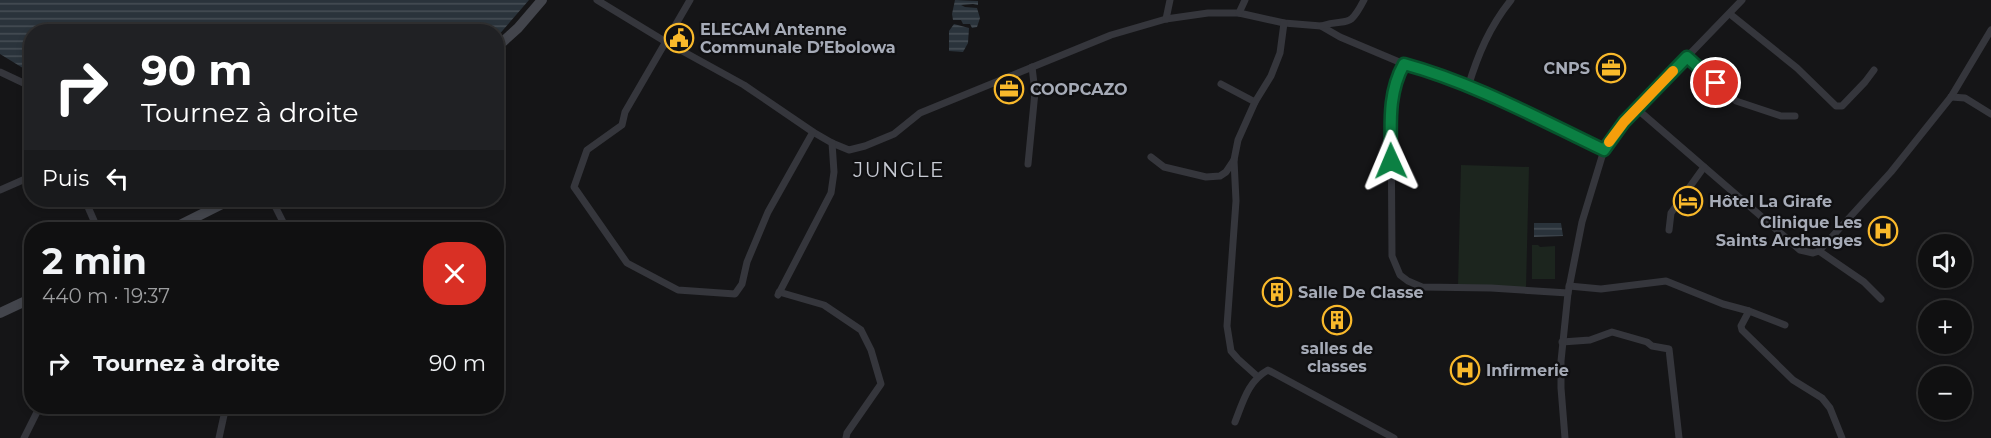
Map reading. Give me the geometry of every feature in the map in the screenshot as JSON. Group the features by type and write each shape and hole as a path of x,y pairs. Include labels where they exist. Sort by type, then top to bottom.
{"street":[{"path":"504,41 542,0"},
{"path":"597,0 666,42 744,85 813,132 849,150 894,134 920,113 1111,35 1166,19 1208,13 1239,13 1284,23 1321,26 1351,21 1364,0"},
{"path":"690,0 626,112 622,125 587,150 574,187 627,263 678,290 735,294 742,284 747,262 768,212 813,132"},
{"path":"1166,19 1170,0"},
{"path":"1239,13 1245,0"},
{"path":"1468,87 1484,42 1499,15 1511,0"},
{"path":"1566,438 1561,388 1562,342 1568,289 1582,222 1604,150 1637,109 1742,0"},
{"path":"1730,14 1797,68 1836,106 1842,106 1874,70"},
{"path":"1257,376 1231,351 1227,326 1236,201 1234,160 1238,140 1255,102 1272,76 1280,53 1284,23"},
{"path":"1321,26 1340,37 1404,64 1468,87 1604,150"},
{"path":"1637,109 1800,250 1813,253 1819,251 1891,172 1951,97 1991,30"},
{"path":"1687,57 1736,101 1781,116 1795,116"},
{"path":"1404,64 1396,78 1391,109 1392,256 1400,275 1407,281 1422,287 1568,289 1601,289 1666,281 1723,304 1785,325"},
{"path":"1028,164 1035,92 1032,67"},
{"path":"0,72 24,83"},
{"path":"1221,84 1255,102"},
{"path":"1951,97 1965,98 1991,114"},
{"path":"832,143 834,172 831,193 778,294 825,304 861,330 872,350 881,384 846,438"},
{"path":"1151,157 1164,167 1206,177 1220,176 1226,172 1234,160"},
{"path":"1669,230 1671,213 1704,167"},
{"path":"0,190 24,180"},
{"path":"88,207 95,222"},
{"path":"186,222 216,207"},
{"path":"276,207 283,222"},
{"path":"1819,251 1864,282 1881,299"},
{"path":"0,313 24,302"},
{"path":"1749,311 1741,326 1742,330 1788,376 1822,398 1830,408 1842,438"},
{"path":"1562,342 1590,340 1612,332 1647,342 1652,346 1669,349 1679,438"},
{"path":"1235,422 1250,386 1257,376 1268,370 1394,438"},
{"path":"24,438 36,414"},
{"path":"219,438 224,414"}],"shaded area":[{"path":"0,0 529,0 504,29 504,24 24,24 24,69 0,54"},
{"path":"955,0 978,1 978,5 961,5 977,8 980,18 977,27 972,28 970,24 963,24 961,20 953,20"},
{"path":"954,24 969,28 968,43 963,52 949,51 949,31"},
{"path":"1461,165 1529,167 1526,288 1458,286"},
{"path":"1534,223 1561,223 1563,236 1534,237"},
{"path":"1532,245 1555,246 1555,279 1532,279"}],"slow traffic":[{"path":"1609,142 1624,122 1673,71"}],"place":[{"name":"ELECAM Antenne Communale D’Ebolowa","path":"679,38"},
{"name":"CNPS","path":"1611,68"},
{"name":"COOPCAZO","path":"1009,89"},
{"name":"Hôtel La Girafe","path":"1688,201"},
{"name":"Clinique Les Saints Archanges","path":"1883,231"},
{"name":"Salle De Classe","path":"1277,292"},
{"name":"salles de classes","path":"1337,320"},
{"name":"Infirmerie","path":"1465,370"}],"district":[{"name":"JUNGLE","path":"899,170"}],"route":[{"path":"1391,161 1393,92 1396,78 1404,64 1468,87 1604,150 1624,122 1687,57 1716,83"}]}
